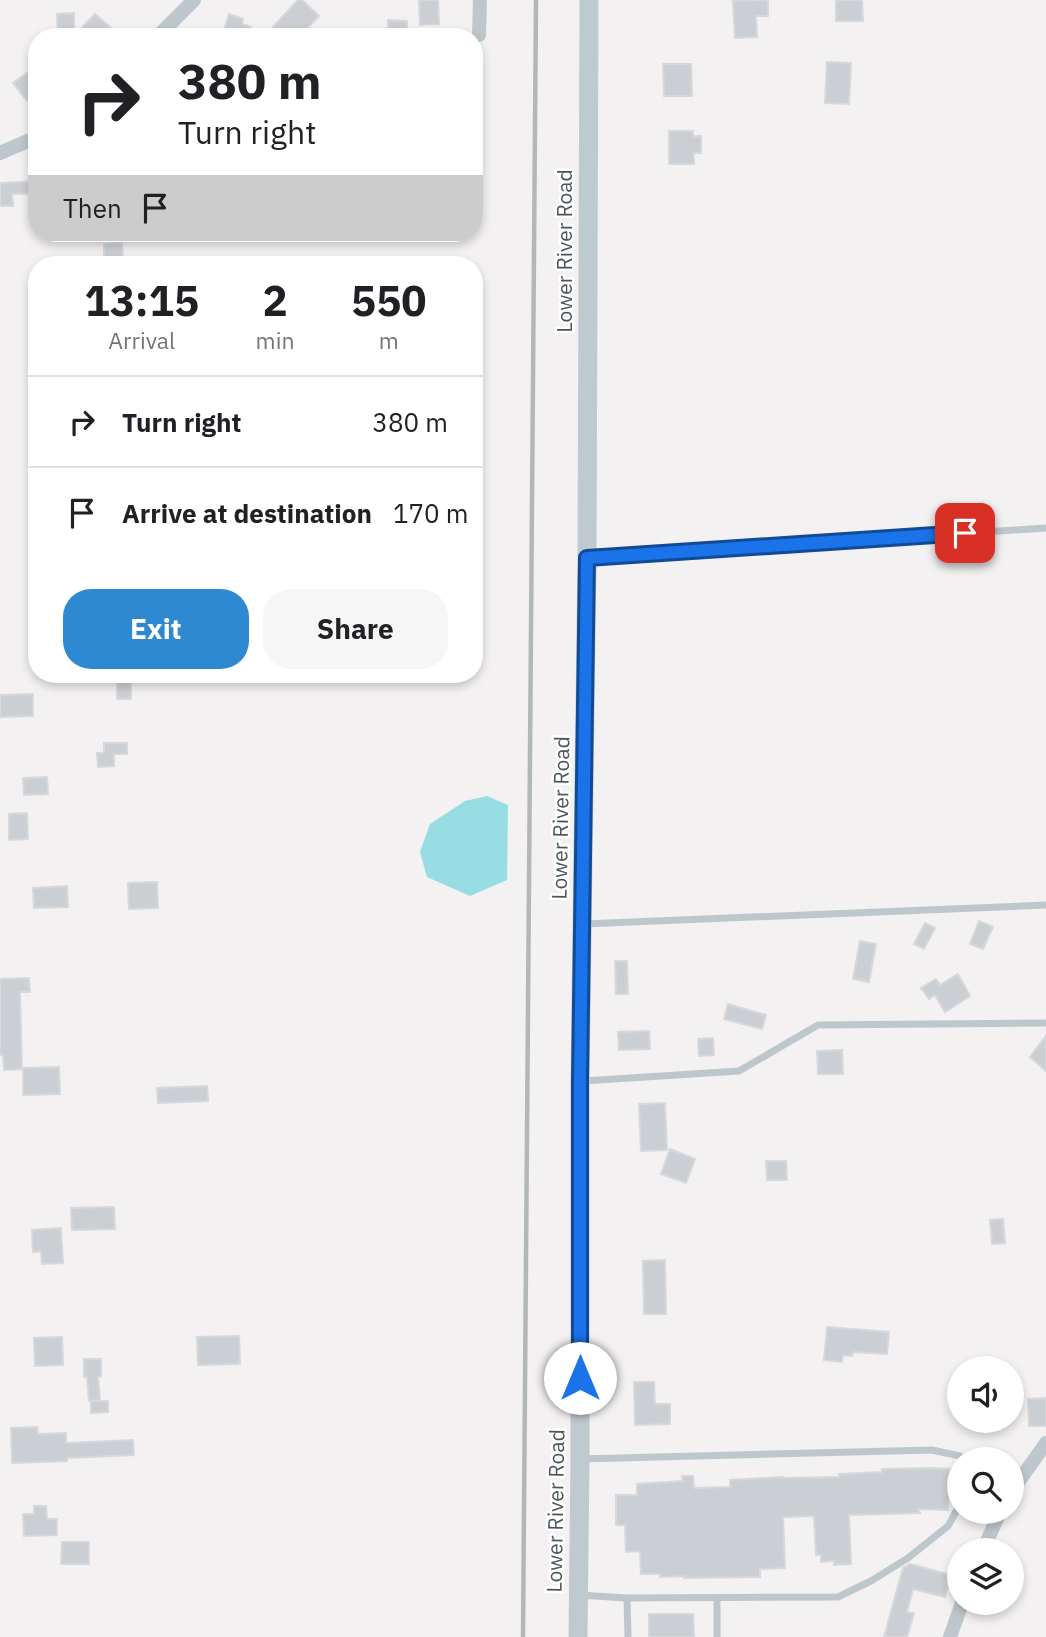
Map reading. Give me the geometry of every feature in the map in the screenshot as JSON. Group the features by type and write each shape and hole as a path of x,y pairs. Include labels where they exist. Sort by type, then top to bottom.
{"street":[{"path":"166,28 194,0"},
{"path":"479,28 480,0"},
{"name":"Lower River Road","path":"578,1637 589,0"},
{"path":"0,153 28,141"},
{"path":"1024,1474 1046,1443"},
{"path":"950,1637 958,1615"}],"lane":[{"path":"587,558 1046,528"},
{"path":"583,924 1046,905"},
{"path":"580,1081 739,1071 818,1025 1046,1023"},
{"path":"580,1459 932,1450 947,1453"},
{"path":"578,1595 627,1598 838,1597 872,1581 908,1558 949,1524"},
{"path":"627,1598 628,1637"},
{"path":"717,1598 717,1637"}],"water":[{"path":"487,796 508,805 507,880 470,896 427,877 420,852 430,824 465,801"}],"building":[{"path":"298,0 302,0 319,16 308,28 273,27"},
{"path":"419,0 438,0 439,24 420,25"},
{"path":"768,0 768,16 756,16 757,37 735,38 733,1"},
{"path":"836,0 862,0 863,21 836,21"},
{"path":"74,13 74,28 58,28 57,14"},
{"path":"95,14 111,28 82,28"},
{"path":"229,14 243,19 242,24 251,27 251,28 225,28"},
{"path":"388,20 407,21 407,28 388,28"},
{"path":"827,62 851,63 849,104 825,103"},
{"path":"663,64 691,64 692,96 664,96"},
{"path":"28,72 28,100 27,101 13,83"},
{"path":"669,131 693,131 693,136 701,136 701,153 694,153 694,164 669,164"},
{"path":"28,181 28,193 12,194 13,206 0,206 0,183"},
{"path":"122,243 123,256 104,256 104,244"},
{"path":"117,683 131,683 131,699 117,699"},
{"path":"33,694 33,716 0,717 0,695"},
{"path":"104,743 127,743 127,754 114,754 114,766 98,767 97,753 104,753"},
{"path":"47,777 48,794 24,795 23,778"},
{"path":"27,813 28,839 9,840 9,814"},
{"path":"157,882 158,908 129,909 128,883"},
{"path":"67,886 68,907 34,908 33,888"},
{"path":"979,921 993,927 983,949 970,944"},
{"path":"925,923 935,928 924,949 914,944"},
{"path":"860,941 876,944 869,982 853,979"},
{"path":"615,961 627,961 628,994 616,994"},
{"path":"958,974 970,996 945,1012 935,995 929,999 921,988 936,979 940,985"},
{"path":"29,978 30,992 20,992 22,1069 4,1070 3,1055 0,1055 0,979"},
{"path":"728,1004 766,1015 762,1029 724,1019"},
{"path":"649,1031 650,1049 619,1050 618,1032"},
{"path":"1046,1036 1046,1071 1030,1057"},
{"path":"713,1038 714,1055 699,1056 698,1039"},
{"path":"842,1050 843,1074 818,1074 817,1051"},
{"path":"59,1067 60,1094 23,1095 23,1068"},
{"path":"207,1086 208,1101 158,1103 157,1088"},
{"path":"665,1103 667,1150 641,1151 639,1104"},
{"path":"670,1149 695,1159 686,1183 661,1174"},
{"path":"766,1161 786,1161 787,1180 767,1180"},
{"path":"114,1207 115,1229 72,1230 71,1208"},
{"path":"1003,1219 1005,1243 992,1244 990,1220"},
{"path":"61,1228 63,1263 42,1264 41,1251 33,1252 32,1230"},
{"path":"665,1260 666,1314 644,1314 643,1261"},
{"path":"827,1327 889,1332 887,1354 853,1352 852,1356 843,1355 842,1362 824,1360"},
{"path":"239,1336 240,1364 198,1365 197,1337"},
{"path":"62,1337 63,1365 35,1366 34,1338"},
{"path":"84,1359 101,1359 101,1376 98,1377 100,1400 89,1401 87,1377 84,1377"},
{"path":"634,1382 654,1382 655,1404 670,1404 670,1424 635,1425"},
{"path":"1046,1398 1046,1426 1029,1426 1028,1399"},
{"path":"91,1401 108,1401 108,1412 91,1413"},
{"path":"37,1427 38,1434 66,1433 66,1443 133,1440 134,1455 12,1463 11,1428"},
{"path":"882,1469 947,1469 947,1510 918,1509 920,1513 849,1515 851,1564 834,1565 834,1561 821,1562 821,1555 816,1555 814,1516 783,1517 785,1568 760,1569 760,1577 684,1578 641,1574 640,1551 626,1552 625,1525 616,1525 616,1495 637,1495 637,1484 683,1481 682,1476 693,1476 694,1488 730,1487 730,1480 839,1477 839,1474 882,1472"},
{"path":"34,1506 46,1506 47,1519 57,1519 57,1535 24,1536 23,1514 34,1514"},
{"path":"62,1542 89,1542 89,1564 61,1564"},
{"path":"910,1564 947,1574 945,1597 913,1589 907,1612 914,1613 907,1637 884,1637 903,1568"},
{"path":"649,1614 693,1614 694,1637 649,1637"}],"railway":[{"path":"523,1637 536,0"}],"route":[{"path":"580,1378 580,1081 587,558 965,533"}]}
